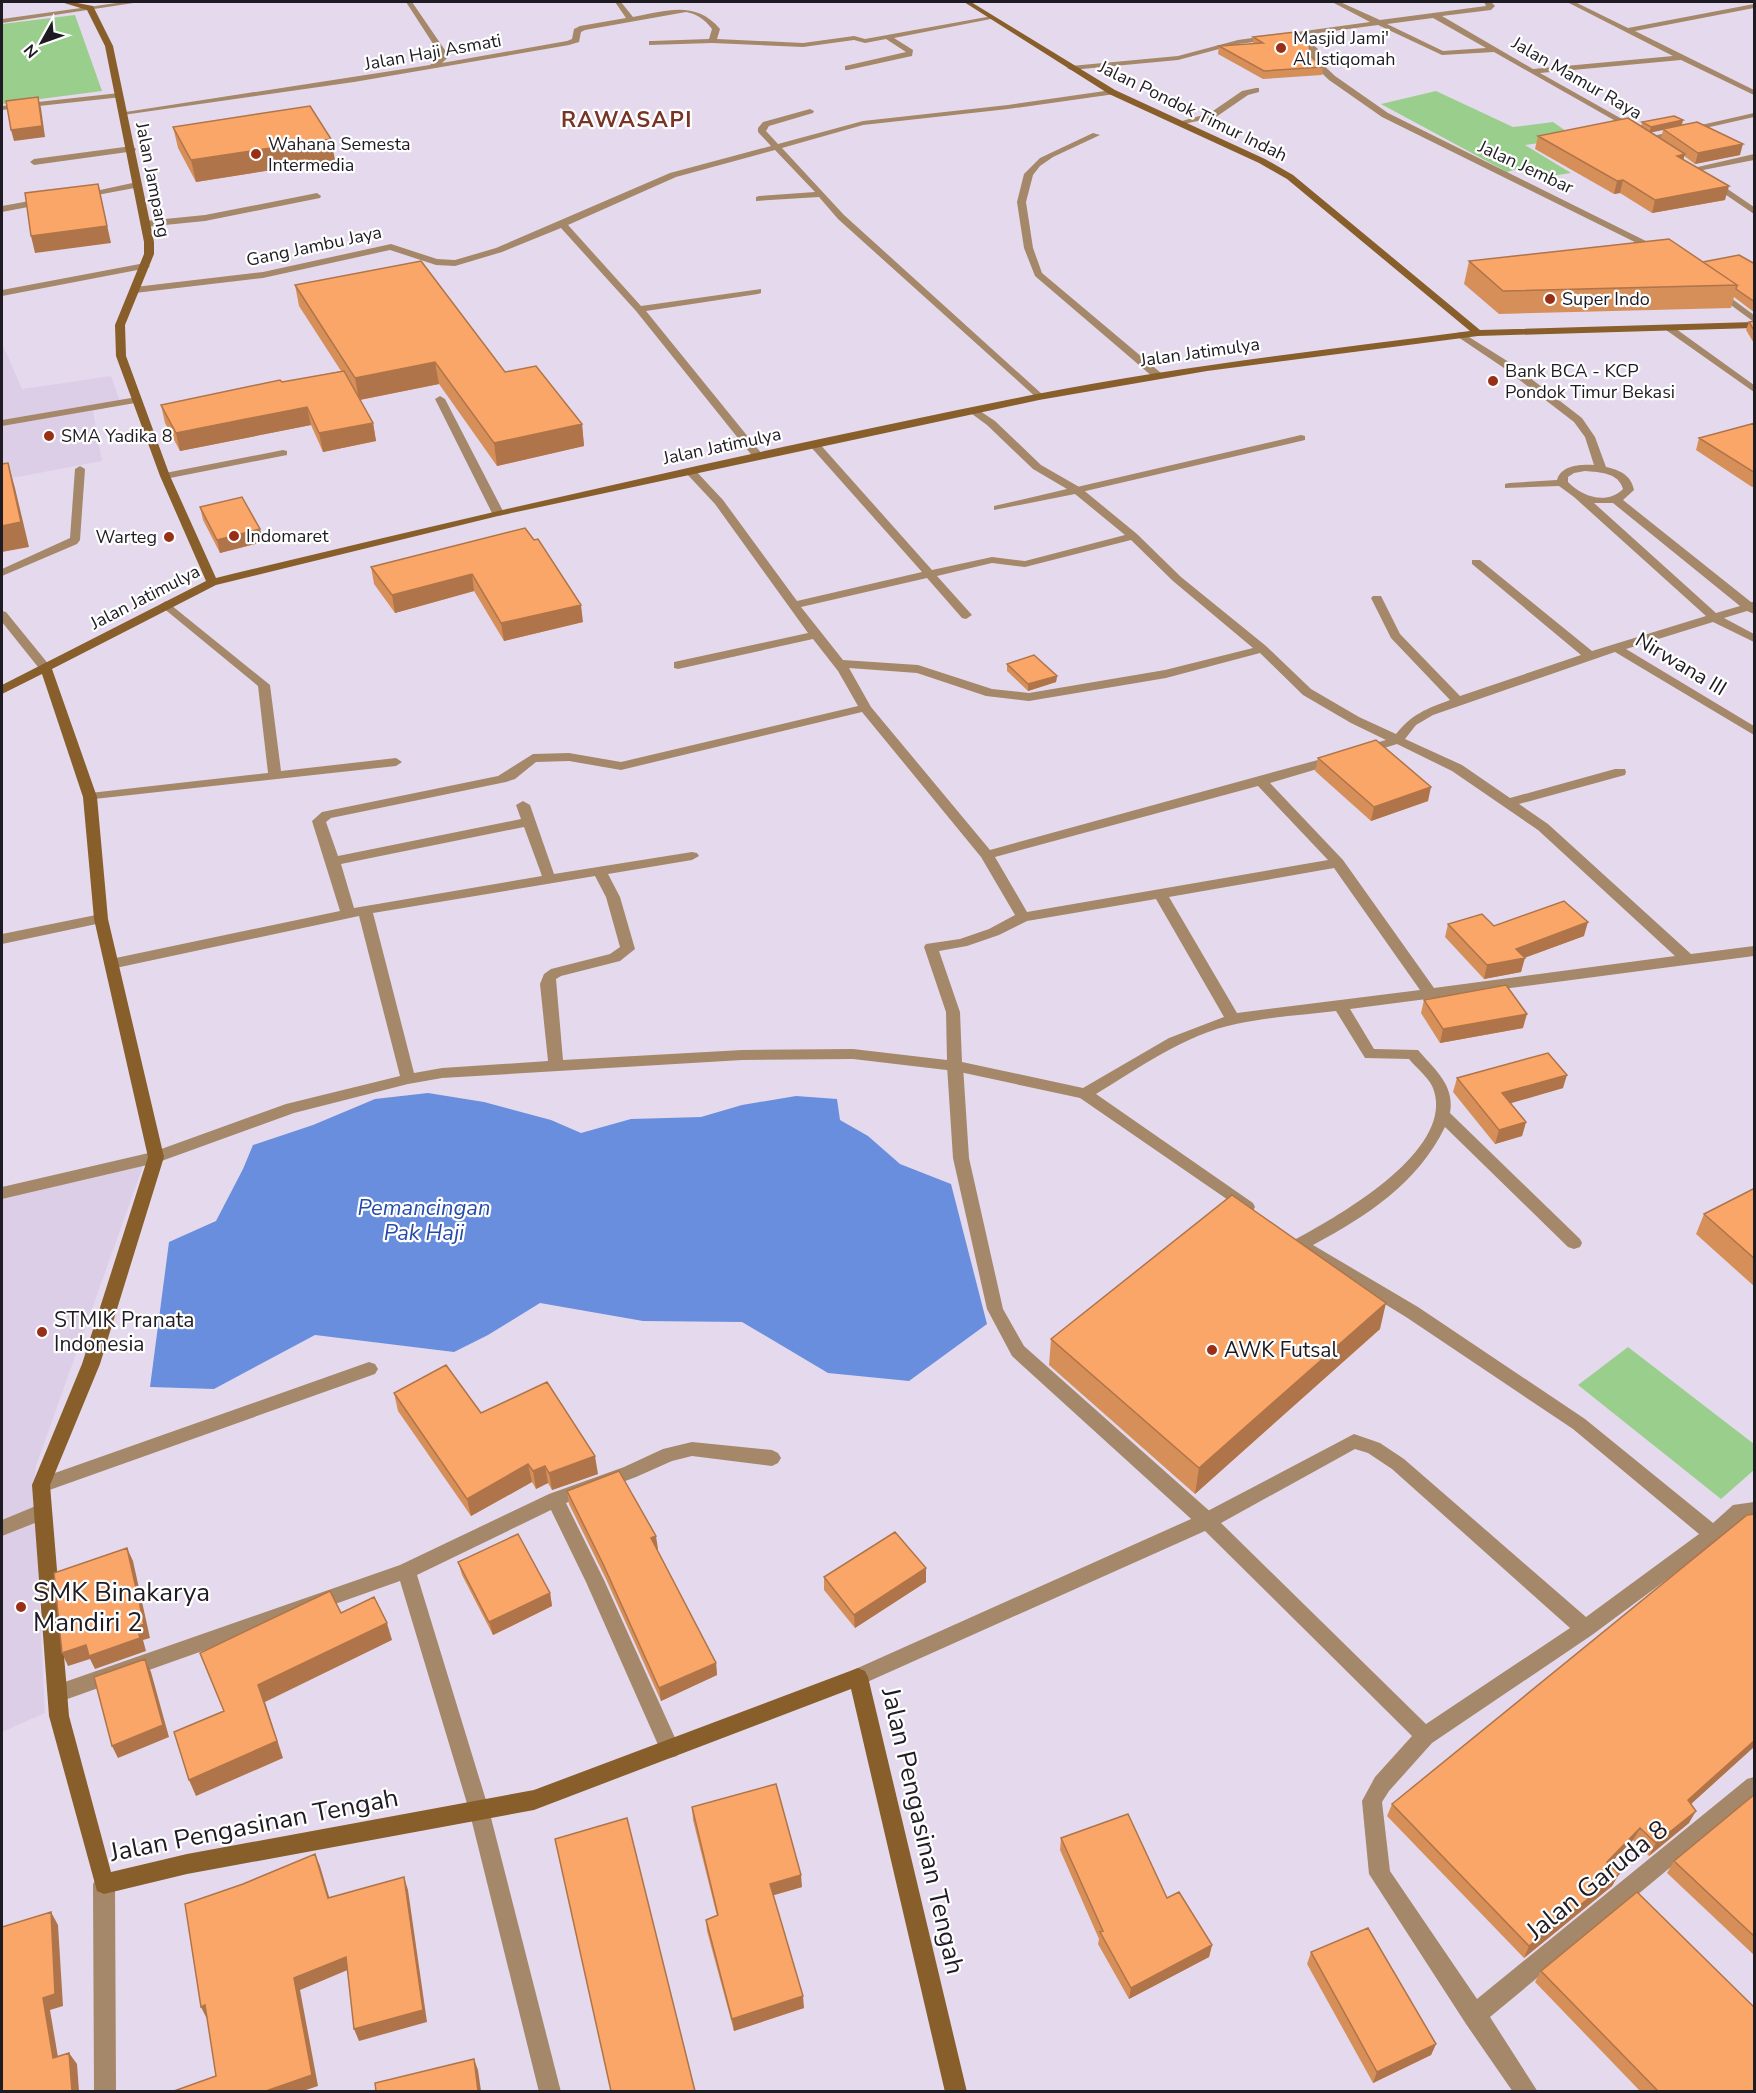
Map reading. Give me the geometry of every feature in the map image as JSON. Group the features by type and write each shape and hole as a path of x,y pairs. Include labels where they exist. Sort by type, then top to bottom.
{"street":[{"path":"65,2 90,8"},
{"path":"2,21 136,2"},
{"path":"409,2 445,56 432,66"},
{"path":"618,2 630,18"},
{"name":"Jalan Pondok Timur Indah","path":"967,2 1112,92 1262,161 1290,177 1478,333"},
{"name":"Jalan Mamur Raya","path":"1335,2 1442,53 1495,50 1657,144"},
{"path":"1071,68 1178,58 1238,42 1488,8 1491,5 1487,2"},
{"path":"1570,2 1755,93"},
{"path":"1629,30 1755,6"},
{"name":"Jalan Jampang","path":"90,8 109,46 132,149 149,254 120,325 121,356 165,476 212,582"},
{"name":"Jalan Haji Asmati","path":"123,113 320,86 569,43 576,40 577,31 583,28 630,18 696,11 705,15 716,29 712,41"},
{"path":"1436,16 1495,50"},
{"path":"652,43 712,41 803,45 854,38 865,41 992,18"},
{"name":"Jalan Jembar","path":"1298,34 1314,49 1313,60 1332,78 1385,115 1665,253"},
{"path":"848,68 909,54 910,52 888,37"},
{"path":"1533,71 1685,57"},
{"path":"1179,123 1213,115 1245,93 1256,90"},
{"name":"Gang Jambu Jaya","path":"135,290 263,275 387,247 399,248 436,262 455,263 499,250 665,178 874,120 1008,107 1112,92"},
{"path":"2,108 119,95"},
{"path":"810,111 766,124 762,132 841,217 1039,397"},
{"path":"1648,138 1755,115"},
{"path":"1096,135 1045,158 1032,170 1023,188 1021,199 1030,256 1038,274 1157,375"},
{"path":"34,162 132,149"},
{"path":"1693,169 1755,157"},
{"path":"1684,163 1755,211"},
{"path":"69,197 137,185"},
{"path":"759,199 821,194"},
{"path":"145,224 205,218 317,196"},
{"path":"2,209 58,199"},
{"path":"562,224 639,309 758,456"},
{"path":"2,293 145,266"},
{"path":"1708,284 1755,319"},
{"path":"639,309 758,291"},
{"name":"Jalan Jatimulya","path":"2,690 212,582 498,513 1039,397 1157,375 1478,333 1755,326"},
{"path":"1669,328 1755,389"},
{"path":"1461,335 1508,366 1578,420 1590,436 1601,469"},
{"path":"440,399 498,513"},
{"path":"2,423 137,400"},
{"path":"973,411 991,423 1037,467 1077,490 1133,536 1177,579 1262,649 1307,692 1457,768 1508,802 1543,827 1688,960"},
{"path":"998,508 1301,438"},
{"path":"814,444 966,615"},
{"path":"165,476 283,453"},
{"path":"1562,483 1563,476 1571,470 1601,469 1617,474 1627,482 1629,490 1615,499 1598,500 1579,496"},
{"path":"2,573 73,543 76,538 80,470"},
{"path":"690,471 719,502 816,635 841,664 858,690 865,708 987,855 1023,917"},
{"path":"1509,486 1562,483 1715,618 1755,639"},
{"path":"1615,499 1752,608"},
{"path":"794,605 992,560 1024,564 1133,536"},
{"path":"1476,562 1590,656"},
{"path":"1377,598 1395,635 1458,701"},
{"path":"166,605 264,684 275,776"},
{"path":"987,855 1261,781 1398,740 1412,722 1429,712 1458,701 1590,656 1752,608"},
{"path":"2,615 46,669 90,797 101,919 156,1157"},
{"path":"678,665 816,635"},
{"path":"841,664 918,669 990,693 1029,697 1166,674 1262,649"},
{"name":"Nirwana III","path":"1618,649 1755,731"},
{"path":"348,913 319,821 327,815 501,779 510,776 533,758 569,757 621,766 865,708"},
{"path":"90,797 396,762"},
{"path":"1508,802 1620,772"},
{"path":"1261,781 1338,863 1429,992"},
{"path":"523,805 550,880"},
{"path":"333,861 529,822"},
{"path":"111,964 348,913 692,856"},
{"path":"1338,863 1023,917 994,932 962,943 931,947 953,1012 961,1158 995,1309 1018,1351 1207,1521 1425,1736"},
{"path":"556,1066 547,984 549,977 556,972 615,958 628,949 613,897 600,872"},
{"path":"1160,894 1233,1019"},
{"path":"365,910 408,1079"},
{"path":"2,939 101,919"},
{"path":"1085,1094 1160,1048 1197,1030 1233,1019 1755,951"},
{"path":"1340,1005 1370,1054 1413,1054 1440,1087 1444,1116 1424,1154 1392,1187 1351,1217 1295,1241 1412,1312 1579,1424 1713,1534"},
{"path":"2,1192 156,1157 291,1108 408,1079 442,1073 742,1055 853,1054 955,1066 1085,1094 1261,1217"},
{"path":"1444,1116 1574,1243"},
{"name":"Jalan Pengasinan Tengah","path":"156,1157 91,1364 40,1485 59,1693 59,1716 104,1884 187,1864 534,1800 858,1677 956,2091"},
{"path":"40,1485 369,1369"},
{"path":"858,1677 1207,1521 1354,1442 1374,1448 1398,1464 1585,1629"},
{"path":"59,1693 406,1571 555,1499 630,1472 669,1454 692,1449 772,1458"},
{"path":"555,1499 595,1580 670,1749"},
{"path":"1519,2090 1474,2016 1380,1874 1372,1802 1382,1784 1425,1736 1585,1629 1713,1534 1740,1511 1755,1510"},
{"path":"2,1528 43,1511"},
{"path":"406,1571 479,1810 550,2091"},
{"name":"Jalan Garuda 8","path":"1474,2016 1755,1786"},
{"path":"104,1884 105,2091"}],"shaded area":[{"name":"SMA Yadika 8","path":"2,343 22,389 111,376 121,404 93,411 102,461 2,480"},
{"name":"STMIK Pranata Indonesia","path":"143,1166 36,1466 34,1490 45,1713 2,1732 2,1199"}],"green space":[{"path":"75,15 102,91 2,104 2,24"},
{"path":"1436,91 1513,127 1553,122 1576,138 1525,145 1571,173 1544,177 1517,169 1507,172 1381,104"},
{"path":"1628,1347 1754,1444 1754,1470 1721,1499 1578,1385"}],"water":[{"name":"Pemancingan Pak Haji","path":"428,1093 484,1102 551,1120 581,1133 631,1119 701,1117 742,1105 796,1096 837,1099 840,1120 868,1136 900,1164 951,1184 987,1324 909,1381 828,1373 742,1322 643,1321 540,1303 488,1335 454,1352 315,1335 214,1389 150,1387 169,1242 216,1221 253,1145 313,1125 375,1099"}],"building":[{"path":"1295,32 1309,43 1310,56 1323,67 1264,71 1219,46 1263,43 1253,37"},
{"path":"38,97 42,126 11,130 6,101"},
{"path":"310,106 331,139 191,160 173,127"},
{"path":"1674,116 1683,120 1651,127 1642,122"},
{"path":"1628,118 1685,154 1677,156 1729,186 1655,200 1623,180 1617,181 1538,136"},
{"path":"1697,122 1743,144 1698,153 1663,129"},
{"path":"98,184 107,226 31,236 25,193"},
{"path":"1669,239 1737,285 1503,291 1469,261"},
{"path":"1739,255 1755,264 1755,302 1736,289 1737,285 1703,262"},
{"path":"421,261 505,372 536,366 582,424 494,443 435,362 355,378 295,285"},
{"path":"1755,321 1755,332 1749,322"},
{"path":"344,371 373,423 319,433 307,407 176,433 161,405 280,380 282,382"},
{"path":"1755,423 1755,473 1699,438"},
{"path":"8,463 21,522 2,526 2,464"},
{"path":"242,497 260,529 217,540 200,507"},
{"path":"525,528 534,540 538,539 581,605 501,623 472,574 392,595 371,567"},
{"path":"1034,655 1057,676 1028,684 1007,664"},
{"path":"1376,740 1431,787 1374,807 1318,758"},
{"path":"1564,901 1588,922 1516,949 1525,958 1487,965 1448,924 1482,914 1494,926"},
{"path":"1506,985 1527,1014 1443,1029 1424,1000"},
{"path":"1548,1053 1567,1075 1502,1093 1526,1122 1499,1130 1457,1078"},
{"path":"1755,1188 1755,1259 1704,1214"},
{"name":"AWK Futsal","path":"1232,1195 1386,1303 1199,1468 1051,1339"},
{"path":"446,1365 481,1413 547,1382 595,1456 549,1473 545,1466 533,1471 528,1464 467,1499 394,1393"},
{"path":"619,1471 656,1536 651,1538 716,1663 659,1688 567,1491"},
{"path":"1755,1514 1755,1740 1688,1800 1696,1811 1656,1843 1640,1828 1607,1862 1619,1874 1529,1946 1392,1804 1747,1515"},
{"path":"895,1532 926,1568 854,1615 824,1577"},
{"path":"518,1534 550,1593 489,1622 458,1562"},
{"path":"127,1548 144,1624 137,1627 140,1638 89,1656 86,1645 62,1653 54,1573"},
{"path":"330,1591 341,1613 374,1597 387,1623 258,1685 277,1741 189,1780 174,1732 224,1711 200,1653"},
{"path":"145,1659 163,1725 112,1746 94,1677"},
{"path":"776,1784 801,1875 770,1884 803,1996 732,2019 706,1920 718,1915 692,1807"},
{"path":"1755,1794 1755,1937 1674,1861"},
{"path":"1128,1814 1167,1898 1179,1892 1212,1945 1131,1988 1100,1932 1103,1931 1061,1838"},
{"path":"627,1818 695,2091 611,2091 555,1839"},
{"path":"315,1854 328,1898 404,1877 423,2010 354,2029 346,1957 294,1978 312,2075 266,2091 174,2091 216,2076 205,2005 201,2007 185,1904 243,1884"},
{"path":"1637,1892 1755,2008 1755,2091 1658,2091 1541,1971"},
{"path":"51,1912 55,1994 43,1998 53,2058 69,2053 72,2091 2,2091 2,1927"},
{"path":"1368,1928 1436,2044 1377,2072 1311,1952"},
{"path":"474,2059 478,2091 376,2091 375,2083"}],"place":[{"name":"Masjid Jami' Al Istiqomah","path":"1281,48"},
{"name":"Wahana Semesta Intermedia","path":"256,154"},
{"name":"Super Indo","path":"1550,299"},
{"name":"Bank BCA - KCP Pondok Timur Bekasi","path":"1493,381"},
{"name":"SMA Yadika 8","path":"49,436"},
{"name":"Indomaret","path":"234,536"},
{"name":"Warteg","path":"169,537"},
{"name":"STMIK Pranata Indonesia","path":"42,1332"},
{"name":"AWK Futsal","path":"1212,1350"},
{"name":"SMK Binakarya Mandiri 2","path":"21,1607"}],"district":[{"name":"RAWASAPI","path":"627,120"}]}
